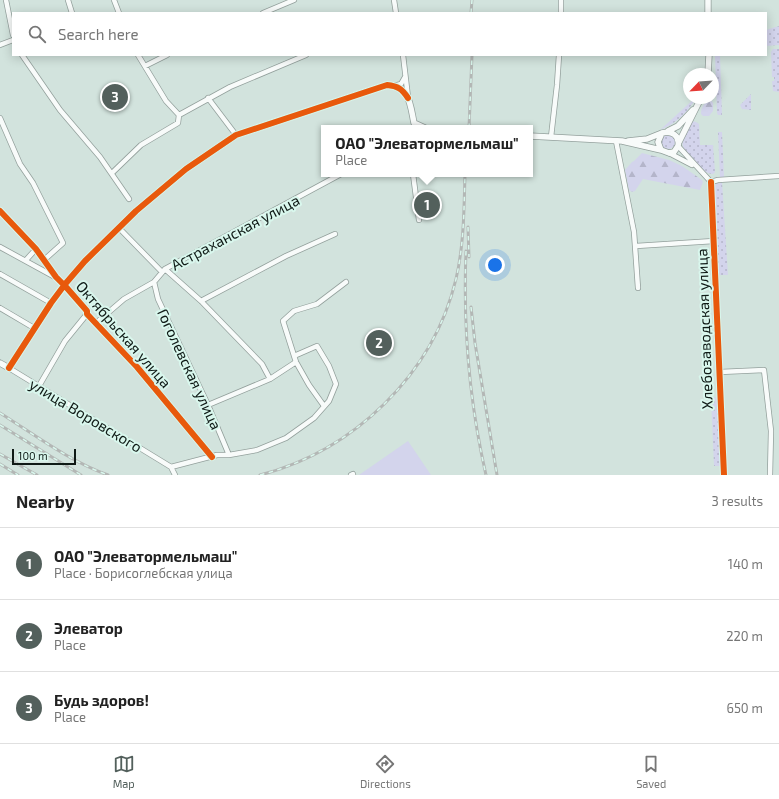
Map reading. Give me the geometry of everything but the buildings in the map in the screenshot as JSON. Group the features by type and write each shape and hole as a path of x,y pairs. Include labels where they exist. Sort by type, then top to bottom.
{"street":[{"path":"6,0 12,31"},
{"path":"68,0 72,12"},
{"path":"114,0 119,12"},
{"path":"265,12 294,0"},
{"path":"394,0 396,12"},
{"path":"561,0 561,12"},
{"path":"708,0 708,12"},
{"path":"0,45 12,40"},
{"path":"23,56 60,110 100,157 129,199"},
{"path":"139,56 166,101 179,115"},
{"path":"145,66 165,56"},
{"path":"179,115 230,87 304,56"},
{"path":"403,56 408,98 414,125"},
{"path":"551,137 559,56"},
{"path":"708,68 709,56"},
{"path":"394,86 400,84 406,75"},
{"path":"9,368 34,328 64,285 85,261 148,200 186,169 236,135 386,85 394,86 403,90 408,98"},
{"path":"208,98 236,135"},
{"path":"533,136 619,141 647,139 678,126 697,104"},
{"path":"669,153 674,152 679,144 699,104"},
{"path":"112,173 141,145 178,123 179,115"},
{"path":"0,118 20,164 36,190 63,243 44,260"},
{"path":"664,133 675,134 678,138 679,144 697,168 711,182 718,180 779,176"},
{"path":"661,150 658,142 664,133"},
{"path":"619,141 661,150 697,168"},
{"path":"619,141 634,229 638,288"},
{"name":"Астраханская улица","path":"96,323 124,299 154,282 164,271 336,177"},
{"path":"413,177 419,220"},
{"name":"Хлебозаводская улица","path":"711,182 724,475"},
{"name":"Октябрьская улица","path":"0,211 36,249 56,277 87,311 87,314 136,367 212,457"},
{"path":"119,228 164,271 201,301 262,364 270,379"},
{"path":"201,301 286,256 335,234"},
{"path":"636,246 714,241"},
{"path":"0,247 56,277"},
{"path":"26,260 36,249"},
{"path":"0,274 51,304"},
{"name":"Гоголевская улица","path":"154,282 158,299 208,405 229,455"},
{"path":"324,406 309,385 296,362 283,321 294,311 317,304 346,282"},
{"path":"0,308 34,328"},
{"path":"39,386 65,340 87,314"},
{"path":"175,475 171,468 217,455 229,455 257,450 286,438 314,418 329,401 336,384 329,366 317,346 294,356"},
{"path":"208,405 270,379 296,362"},
{"name":"улица Воровского","path":"0,363 171,468"},
{"path":"720,372 764,370 771,431 770,475"}],"green space":[{"path":"779,26 779,45 767,46 767,30"},
{"path":"773,49 779,49 779,92 773,91 772,81 774,81 774,77 772,77 771,52"},
{"path":"715,56 720,56 722,115 718,115 717,104 719,104 719,68 715,68"},
{"path":"751,94 751,110 742,109 740,105"},
{"path":"688,104 692,104 681,117 672,124 660,130"},
{"path":"705,104 713,104 713,111 709,116 703,116 701,114 702,107"},
{"path":"692,121 699,124 700,145 713,145 715,172 713,174 703,169 691,158 686,153 682,144 685,134"},
{"path":"718,132 722,132 724,177 720,177"},
{"path":"665,135 671,135 675,139 675,145 671,149 665,149 661,145 661,139"},
{"path":"642,153 669,160 682,166 702,180 703,182 700,190 643,179 635,191 632,192 629,190 625,170"},
{"path":"722,182 728,275 720,275 718,273 713,185"},
{"path":"711,397 715,397 718,400 720,466 714,466"},
{"path":"408,441 431,475 359,475"}],"railway":[{"path":"471,12 472,0"},
{"path":"469,125 472,56"},
{"path":"260,475 294,464 327,448 357,428 384,404 408,377 429,347 445,314 459,266 464,214 465,177"},
{"path":"468,227 469,257"},
{"path":"466,251 465,307 468,363 475,419 486,475"},
{"path":"471,307 475,343 497,475"},
{"path":"0,413 66,455 108,475"},
{"path":"0,425 81,475"},
{"path":"0,454 37,475"},
{"path":"0,464 18,475"}],"cycle path":[{"path":"9,368 51,303 85,261 136,211 186,169 236,135 387,85 399,88 408,98"},
{"path":"711,182 724,475"},
{"path":"0,211 36,249 56,277 87,311 87,314 137,367 212,457"}],"place":[{"name":"Будь здоров!","path":"115,97"},
{"name":"ОАО \"Элеватормельмаш\"","path":"427,205"},
{"name":"Элеватор","path":"379,343"}]}
